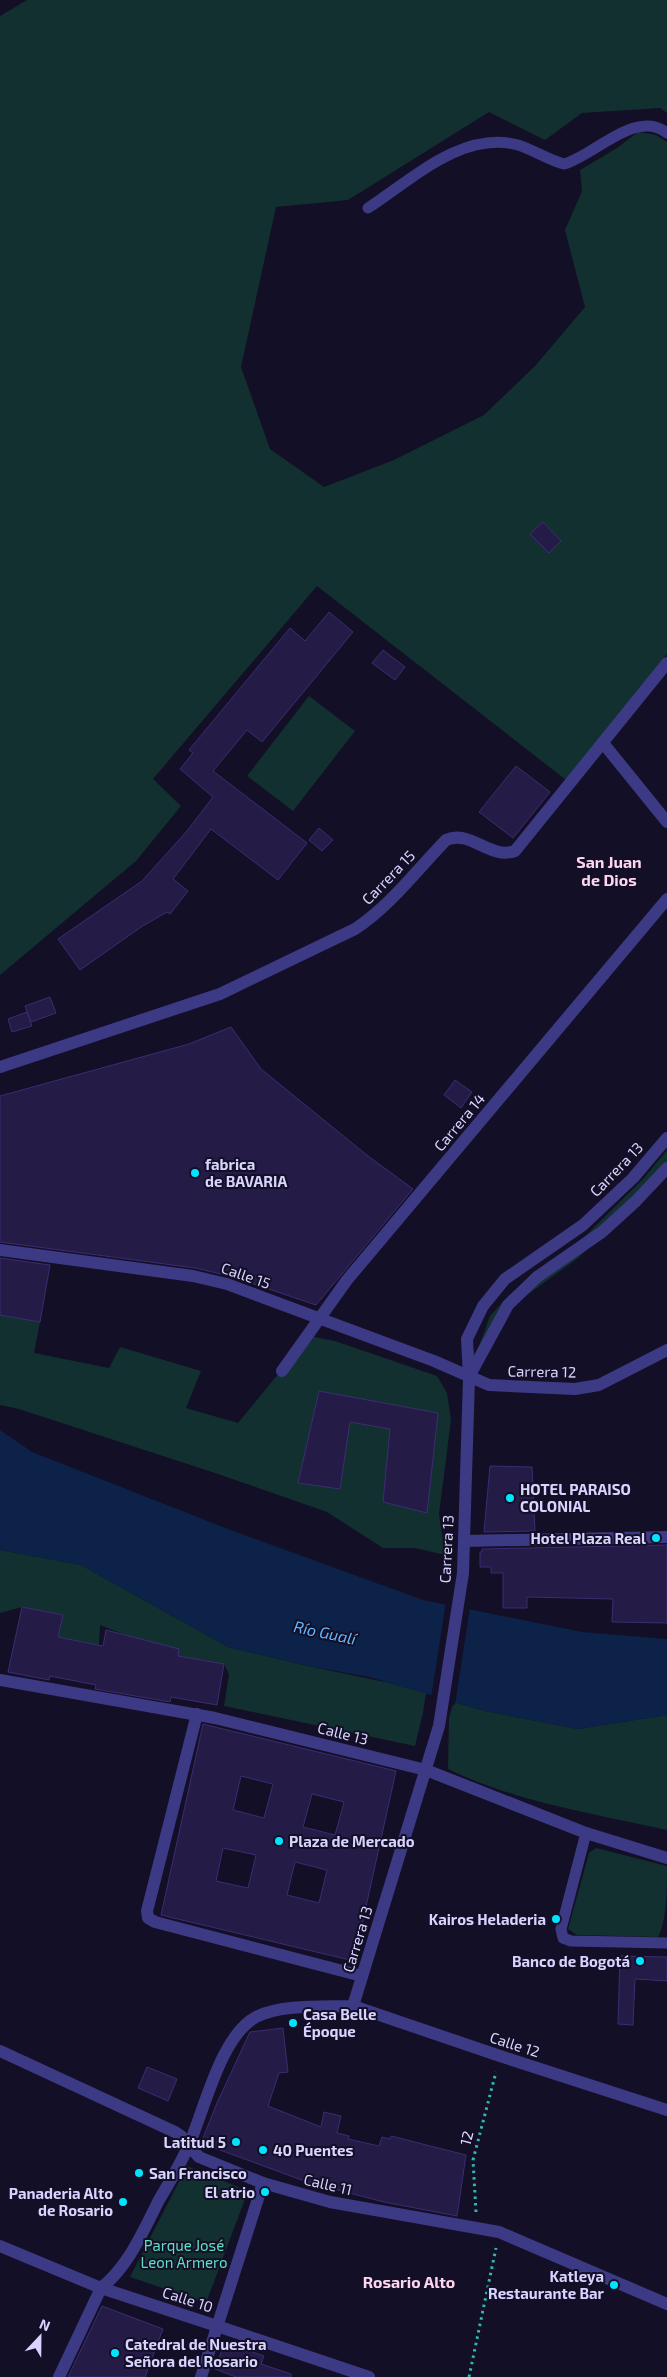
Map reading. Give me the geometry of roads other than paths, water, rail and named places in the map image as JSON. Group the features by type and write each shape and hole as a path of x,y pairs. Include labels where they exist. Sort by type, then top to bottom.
{"street":[{"name":"Carrera 15","path":"0,1067 220,994 347,933 375,916 446,840 460,837 502,854 516,851 667,663"},
{"path":"603,743 667,822"},
{"name":"Carrera 14","path":"282,1371 347,1280 667,899"},
{"name":"Carrera 13","path":"353,2006 439,1726 463,1573 468,1378 467,1339 483,1306 505,1279 583,1225 632,1178 667,1138"},
{"name":"Carrera 13","path":"468,1378 508,1305 537,1277 602,1232 636,1201 667,1168"},
{"name":"Calle 15","path":"0,1250 193,1276 228,1284 434,1361 468,1378"},
{"name":"Carrera 12","path":"468,1378 489,1385 576,1389 599,1385 667,1350"},
{"path":"464,1541 667,1537"},
{"name":"Calle 13","path":"0,1680 197,1714 426,1770 586,1833 667,1858"},
{"path":"197,1714 148,1911 148,1918 155,1922 362,1976"},
{"path":"59,2377 101,2288 115,2277 125,2263 188,2146 213,2080 231,2044 243,2027 254,2018 270,2012 353,2006"},
{"name":"Calle 12","path":"353,2006 667,2110"},
{"name":"Calle 11","path":"0,2051 175,2132 181,2136 199,2157 263,2183 330,2202 499,2232 667,2304"},
{"path":"201,2377 263,2183"},
{"name":"Calle 10","path":"0,2246 101,2288 369,2377"}],"lane":[{"path":"368,208 448,155 488,142 518,145 564,164 624,132 642,125 652,126 667,133"},
{"path":"586,1833 561,1929 562,1938 572,1941 667,1943"}],"water":[{"name":"Río Gualí","path":"0,1430 32,1452 228,1529 423,1600 582,1632 667,1639 667,1715 578,1729 485,1711 369,1677 308,1666 228,1647 81,1565 0,1550"}],"place":[{"name":"fabrica de BAVARIA","path":"195,1173"},
{"name":"HOTEL PARAISO COLONIAL","path":"510,1498"},
{"name":"Hotel Plaza Real","path":"656,1538"},
{"name":"Plaza de Mercado","path":"279,1841"},
{"name":"Kairos Heladeria","path":"556,1919"},
{"name":"Banco de Bogotá","path":"640,1961"},
{"name":"Casa Belle Époque","path":"293,2023"},
{"name":"Latitud 5","path":"236,2142"},
{"name":"40 Puentes","path":"263,2150"},
{"name":"San Francisco","path":"139,2173"},
{"name":"El atrio","path":"265,2192"},
{"name":"Panaderia Alto de Rosario","path":"123,2202"},
{"name":"Katleya Restaurante Bar","path":"614,2285"},
{"name":"Catedral de Nuestra Señora del Rosario","path":"115,2353"}],"district":[{"name":"San Juan de Dios","path":"609,870"},
{"name":"Rosario Alto","path":"409,2281"}],"park label":[{"name":"Parque José Leon Armero","path":"184,2254"}]}
